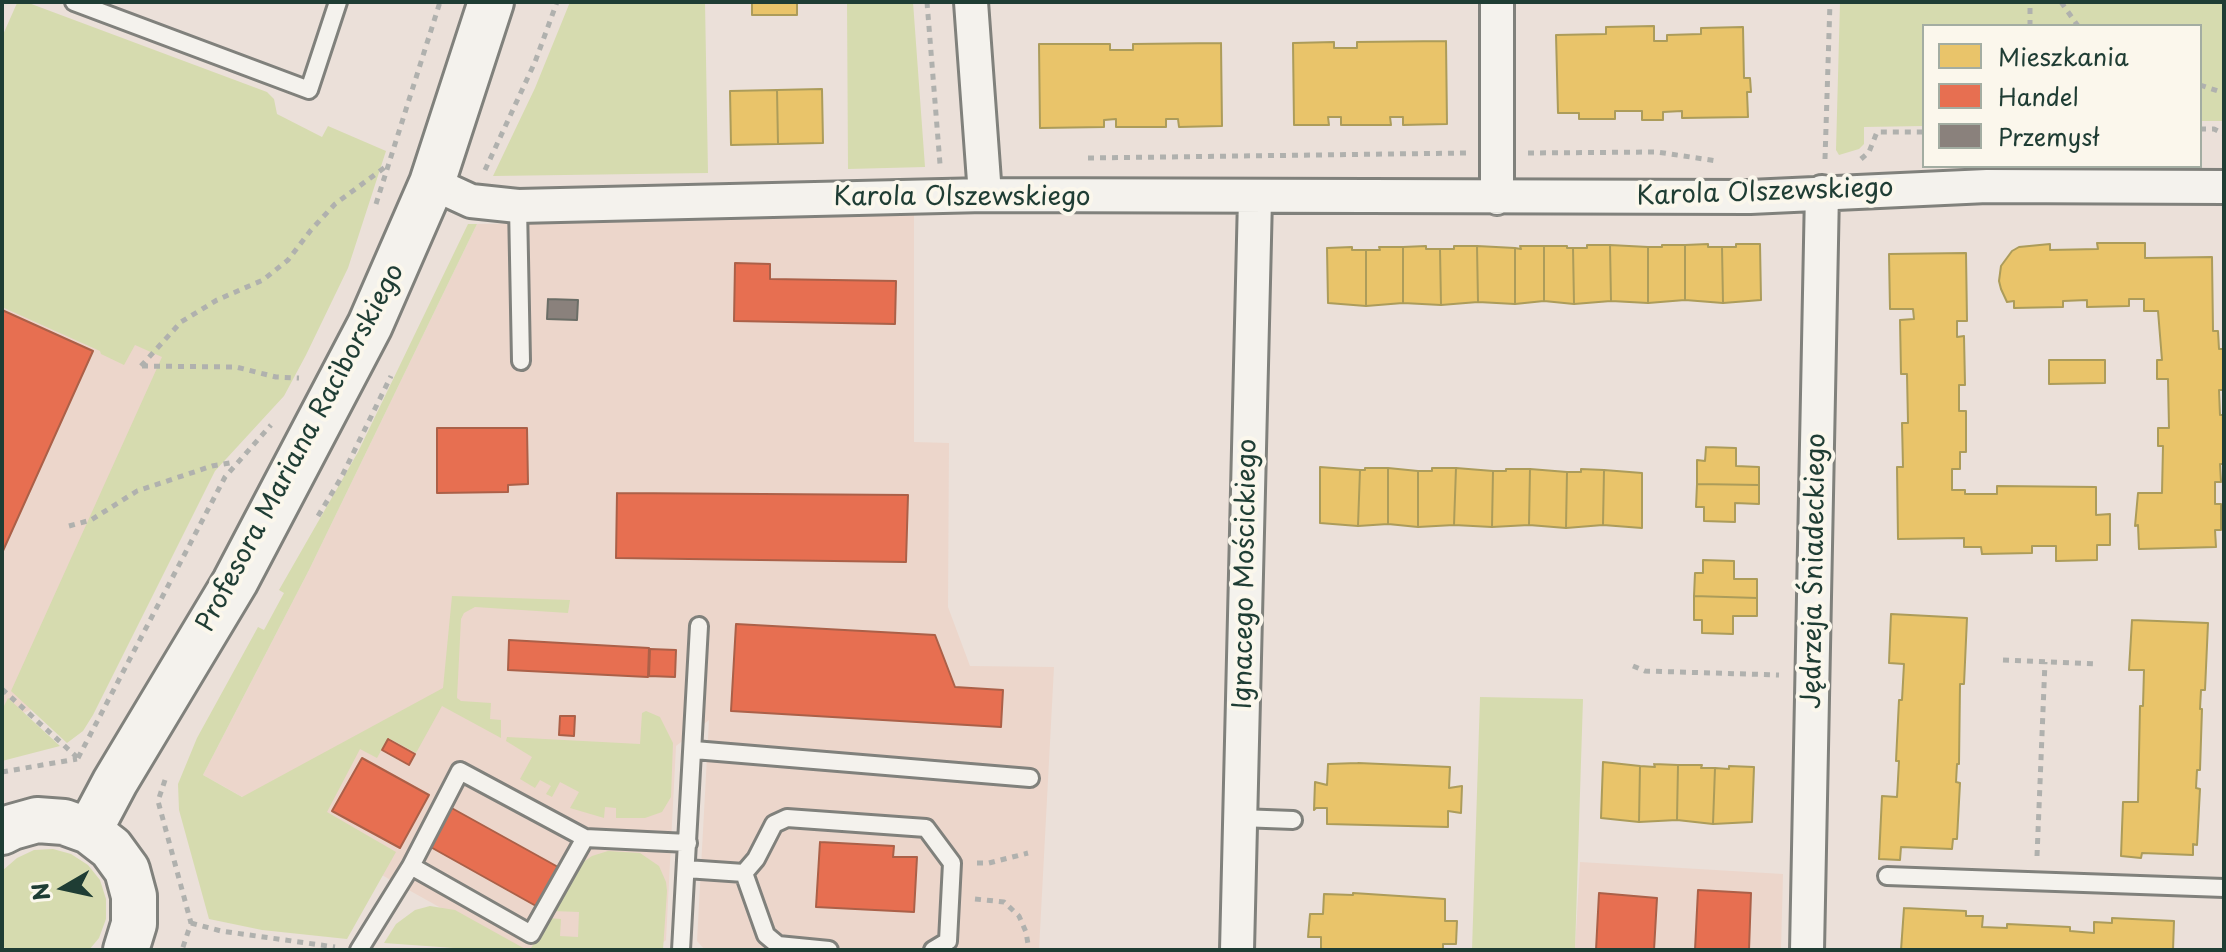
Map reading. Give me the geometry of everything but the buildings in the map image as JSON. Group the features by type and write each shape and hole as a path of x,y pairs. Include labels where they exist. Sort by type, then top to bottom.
{"main road":[{"name":"Profesora Mariana Raciborskiego","path":"89,831 235,582 370,325 432,183 491,2"},
{"path":"2,832 37,820 64,822 89,831 111,848 127,870 134,896 134,924 126,950"}],"street":[{"path":"971,2 985,195"},
{"path":"1497,2 1497,198"},
{"name":"Karola Olszewskiego","path":"432,183 471,201 518,206 985,195 1750,197 1823,179 1987,186 2224,187"},
{"name":"Jędrzeja Śniadeckiego","path":"1807,950 1823,179"},
{"name":"Ignacego Mościckiego","path":"1237,950 1255,198"}],"lane":[{"path":"74,2 309,90 338,2"},
{"path":"518,206 521,361"},
{"path":"681,950 699,626"},
{"path":"694,750 1030,778"},
{"path":"360,950 411,866 460,771 585,838 688,843"},
{"path":"744,873 756,859 774,824 787,818 926,828 952,863 948,941 933,950"},
{"path":"1240,818 1293,820"},
{"path":"411,866 531,934 585,838"},
{"path":"686,869 744,873"},
{"path":"744,873 766,935 778,945 829,950"},
{"path":"1887,876 2224,888"}],"path":[{"path":"372,218 440,2"},
{"path":"471,201 535,62 557,2"},
{"path":"927,2 943,197"},
{"path":"1823,179 1830,2"},
{"path":"2030,2 2030,24"},
{"path":"2061,2 2077,24"},
{"path":"2202,86 2224,93"},
{"path":"2202,129 2214,129 2224,134"},
{"path":"1858,160 1869,152 1877,132 1922,132"},
{"path":"1083,158 1657,152 1727,163"},
{"path":"299,387 303,379 276,377 236,367 141,366 181,322 217,300 263,280 288,260 335,204 389,165"},
{"path":"78,758 217,493 236,462 274,421"},
{"path":"69,526 91,520 137,491 212,466 236,462"},
{"path":"2003,660 2098,664"},
{"path":"2036,881 2045,662"},
{"path":"1633,666 1645,671 1787,675"},
{"path":"2,689 78,758"},
{"path":"2,772 78,758"},
{"path":"158,801 191,923 182,950"},
{"path":"952,863 989,863 1028,853"},
{"path":"950,898 1004,902 1019,916 1029,950"},
{"path":"191,923 221,931 360,950"}],"shaded area":[{"path":"914,215 914,442 949,443 948,607 970,666 1054,667 1039,950 705,950 697,941 709,720 676,746 666,940 654,950 516,950 203,775 309,570 477,224"},
{"path":"2,264 232,367 58,698 2,722"},
{"path":"1580,862 1783,874 1781,950 1575,950"}],"green space":[{"path":"26,2 267,92 274,99 277,114 322,137 328,126 386,151 348,268 284,396 215,471 93,715 83,731 67,743 11,691 162,357 135,345 124,365 2,307 2,37 17,3"},
{"path":"570,2 705,2 708,173 493,176 535,88"},
{"path":"847,2 913,2 925,167 848,169"},
{"path":"1840,2 2224,2 2224,121 2202,121 2202,24 1922,24 1922,126 1864,127 1864,144 1859,149 1839,155 1836,150"},
{"path":"468,224 477,224 309,570 203,775 242,797 443,688 452,596 570,600 568,613 475,607 464,613 461,619 457,698 491,703 490,719 501,720 501,738 442,706 416,753 388,738 377,758 360,749 327,812 396,852 347,939 262,930 209,919 179,810 178,784 197,738 258,627 264,630 284,593 279,590 358,452"},
{"path":"1480,697 1583,699 1575,950 1472,950"},
{"path":"8,698 60,746 2,761 2,710"},
{"path":"646,711 660,717 673,743 671,797 662,812 645,818 616,818 616,808 605,807 604,818 570,808 579,792 560,782 552,797 546,794 551,786 540,780 535,788 520,779 532,757 506,741 507,737 640,744 642,713"},
{"path":"53,849 71,854 88,865 100,880 106,899 106,919 99,938 89,950 7,950 2,945 2,871 17,858 34,850"},
{"path":"608,851 640,853 659,866 667,891 663,950 530,950 548,918 561,919 560,936 578,937 579,912 552,911 576,867 592,856"},
{"path":"430,906 455,910 527,950 384,943 396,924 415,910"}]}
